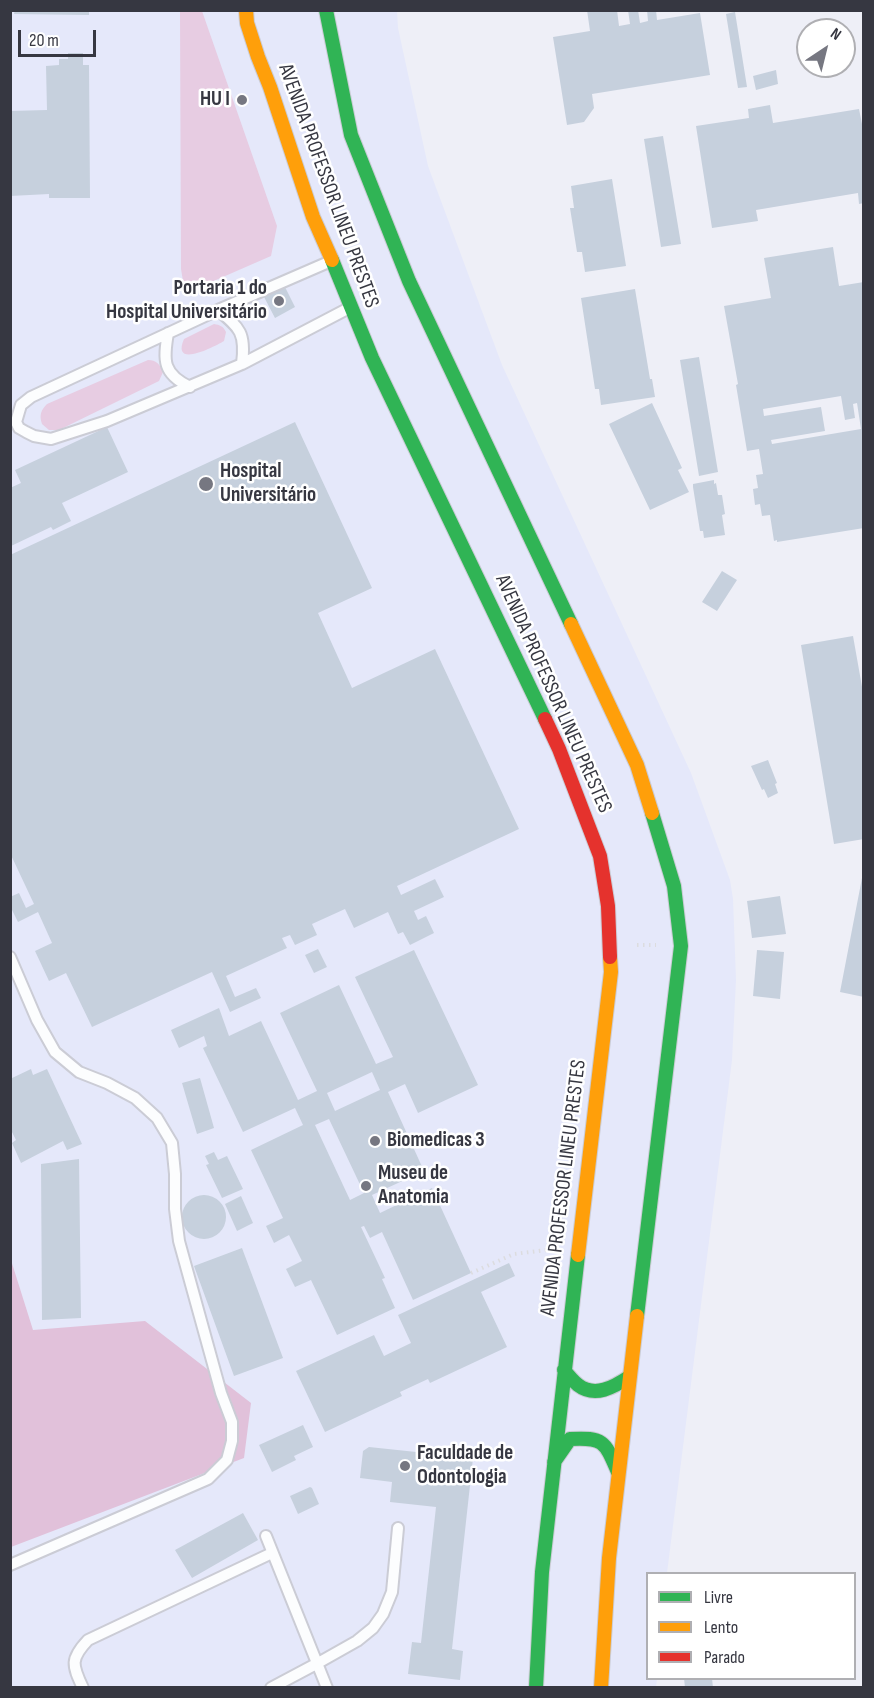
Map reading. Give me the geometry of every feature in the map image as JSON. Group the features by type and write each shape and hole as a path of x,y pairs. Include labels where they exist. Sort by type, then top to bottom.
{"street":[{"name":"AVENIDA PROFESSOR LINEU PRESTES","path":"246,10 258,57 312,217 372,358 560,749 600,856 608,906 611,972 542,1572 536,1688"},
{"name":"AVENIDA PROFESSOR LINEU PRESTES","path":"326,10 351,135 396,250 637,765 674,886 681,946 618,1472 609,1558 601,1688"},
{"path":"564,1370 580,1386 600,1392 618,1385 629,1377"},
{"path":"554,1462 570,1439 592,1437 606,1446 618,1472"}],"lane":[{"path":"331,261 218,310 31,397 21,405 16,422 19,428 34,436 51,439 107,421 242,364 352,307"},
{"path":"218,310 238,327 244,349 242,364"},
{"path":"168,333 165,355 167,366 179,382 190,387"},
{"path":"10,957 37,1020 55,1052 79,1072 107,1083 135,1098 157,1118 172,1143 179,1241 220,1393 232,1422 232,1441 227,1460 208,1479 10,1565"},
{"path":"272,1688 318,1664 373,1628 383,1614 392,1592 398,1528"},
{"path":"266,1536 327,1688"},
{"path":"83,1688 74,1670 75,1659 88,1640 272,1553"}],"path":[{"path":"610,945 681,946"},
{"path":"471,1273 514,1254 579,1246"}],"shaded area":[{"path":"11,11 397,11 398,28 428,166 502,365 691,773 730,880 733,899 736,980 732,1060 667,1572 646,1572 646,1680 657,1680 656,1687 11,1688"},
{"path":"180,11 202,11 277,226 271,256 200,287 192,287 183,281 181,269"},
{"path":"214,324 225,330 224,341 195,354 183,353 184,339"},
{"path":"148,360 155,362 162,369 159,381 59,430 49,430 42,424 41,413 47,404"},
{"path":"10,1257 33,1330 145,1321 251,1403 244,1458 11,1547"}],"building":[{"path":"15,10 89,10 89,15 14,14"},
{"path":"587,10 617,10 619,26 630,24 628,10 638,10 640,23 648,21 647,10 656,10 657,20 700,13 710,75 592,94 594,108 584,122 567,125 553,37 590,31"},
{"path":"735,12 747,87 738,88 726,14"},
{"path":"68,53 83,53 83,65 89,65 90,198 49,198 49,194 10,196 10,111 47,110 46,66 59,65 59,59 68,59"},
{"path":"776,70 778,84 756,90 753,76"},
{"path":"770,105 773,123 859,109 864,134 864,203 859,204 858,193 756,210 758,221 712,228 696,126 749,118 748,109"},
{"path":"663,136 681,244 661,247 644,139"},
{"path":"612,179 626,266 585,272 582,252 577,252 570,208 574,208 571,186"},
{"path":"833,247 839,286 864,282 864,528 777,542 777,540 774,541 770,515 762,516 760,504 755,505 753,489 758,488 756,475 763,474 759,449 747,451 724,306 771,298 764,258","holes":["841,396 845,420 855,418 853,404 857,403 861,429 772,444 771,440 825,431 821,407 764,416 763,409"]},
{"name":"Portaria 1 do Hospital Universitário","path":"284,285 295,307 275,318 263,295"},
{"path":"635,289 655,397 601,405 599,389 595,389 581,298"},
{"path":"699,357 718,472 699,476 680,360"},
{"path":"652,403 682,468 678,470 689,492 650,510 609,424"},
{"path":"295,422 372,588 318,613 352,688 435,649 519,829 397,886 401,895 435,879 444,897 414,911 418,920 426,916 434,933 410,945 403,932 398,934 388,912 354,928 345,909 312,924 317,935 295,945 290,935 282,938 287,948 226,976 235,997 256,988 261,998 230,1012 212,972 92,1027 66,973 49,981 35,951 52,943 38,912 18,922 10,906 10,897 19,893 26,908 34,904 10,853 10,555"},
{"path":"107,427 128,472 62,503 71,521 53,530 51,527 11,546 10,488 21,483 15,470"},
{"path":"714,480 718,495 722,495 725,535 704,538 703,531 700,531 693,484"},
{"path":"722,571 737,580 717,611 702,602"},
{"path":"853,636 864,698 864,839 834,844 801,645"},
{"path":"768,760 777,783 775,784 778,793 768,798 751,766"},
{"path":"862,878 864,878 864,997 840,992"},
{"path":"780,896 786,934 752,938 747,901"},
{"path":"318,949 327,967 314,973 305,955"},
{"name":"Biomedicas 3","path":"414,950 478,1085 418,1113 405,1084 388,1092 424,1171 372,1195 380,1213 432,1188 471,1273 413,1300 382,1232 370,1238 364,1226 361,1227 385,1278 382,1279 395,1308 337,1335 311,1280 295,1287 286,1269 302,1261 289,1235 274,1243 266,1226 283,1218 251,1150 303,1125 295,1108 243,1132 203,1048 207,1046 204,1036 179,1048 171,1030 219,1008 229,1036 261,1021 298,1100 317,1091 280,1013 339,985 376,1064 393,1057 355,977","holes":["372,1072 380,1090 335,1111 327,1093","329,1119 364,1193 350,1200 315,1125"]},
{"path":"757,950 784,952 780,999 753,996"},
{"path":"31,1069 33,1075 47,1069 82,1144 67,1150 63,1141 21,1163 12,1143 16,1140 10,1128 10,1079"},
{"path":"200,1078 214,1128 197,1134 182,1083"},
{"path":"214,1152 218,1160 227,1156 243,1189 222,1198 206,1165 209,1164 205,1156"},
{"path":"79,1159 81,1318 42,1320 41,1164"},
{"path":"204,1195 219,1202 226,1217 219,1232 204,1239 189,1232 182,1217 189,1202"},
{"path":"241,1196 253,1223 237,1231 225,1204"},
{"path":"242,1248 283,1358 234,1376 194,1266"},
{"path":"509,1263 515,1276 481,1292 507,1347 430,1383 428,1379 400,1392 402,1396 325,1432 296,1371 374,1335 384,1356 411,1343 398,1315"},
{"path":"303,1425 313,1447 294,1456 296,1460 272,1472 259,1445"},
{"path":"369,1447 473,1458 452,1649 463,1651 460,1680 408,1674 412,1642 421,1643 436,1507 390,1502 392,1482 360,1478 363,1451"},
{"path":"310,1487 319,1504 298,1514 290,1496"},
{"path":"243,1513 258,1540 192,1578 175,1550"},
{"path":"684,1680 712,1680 713,1688 685,1688"}],"traffic: fast":[{"path":"326,10 351,135 409,281 571,624"},
{"path":"332,260 372,358 545,719"},
{"path":"637,1316 681,946 674,886 652,813"},
{"path":"536,1688 542,1572 578,1255"},
{"path":"564,1370 578,1385 591,1391 604,1390 629,1377"},
{"path":"554,1462 570,1439 590,1439 606,1448 618,1472"}],"traffic: slow":[{"path":"246,10 247,23 258,57 313,217 332,260"},
{"path":"571,624 637,765 652,813"},
{"path":"578,1255 611,972 610,957"},
{"path":"601,1688 609,1558 637,1316"}],"traffic: jam":[{"path":"545,719 559,749 600,856 608,906 610,957"}],"place":[{"name":"HU I","path":"242,100"},
{"name":"Portaria 1 do Hospital Universitário","path":"279,301"},
{"name":"Hospital Universitário","path":"206,484"},
{"name":"Biomedicas 3","path":"375,1141"},
{"name":"Museu de Anatomia","path":"366,1186"},
{"name":"Faculdade de Odontologia","path":"405,1466"}]}
